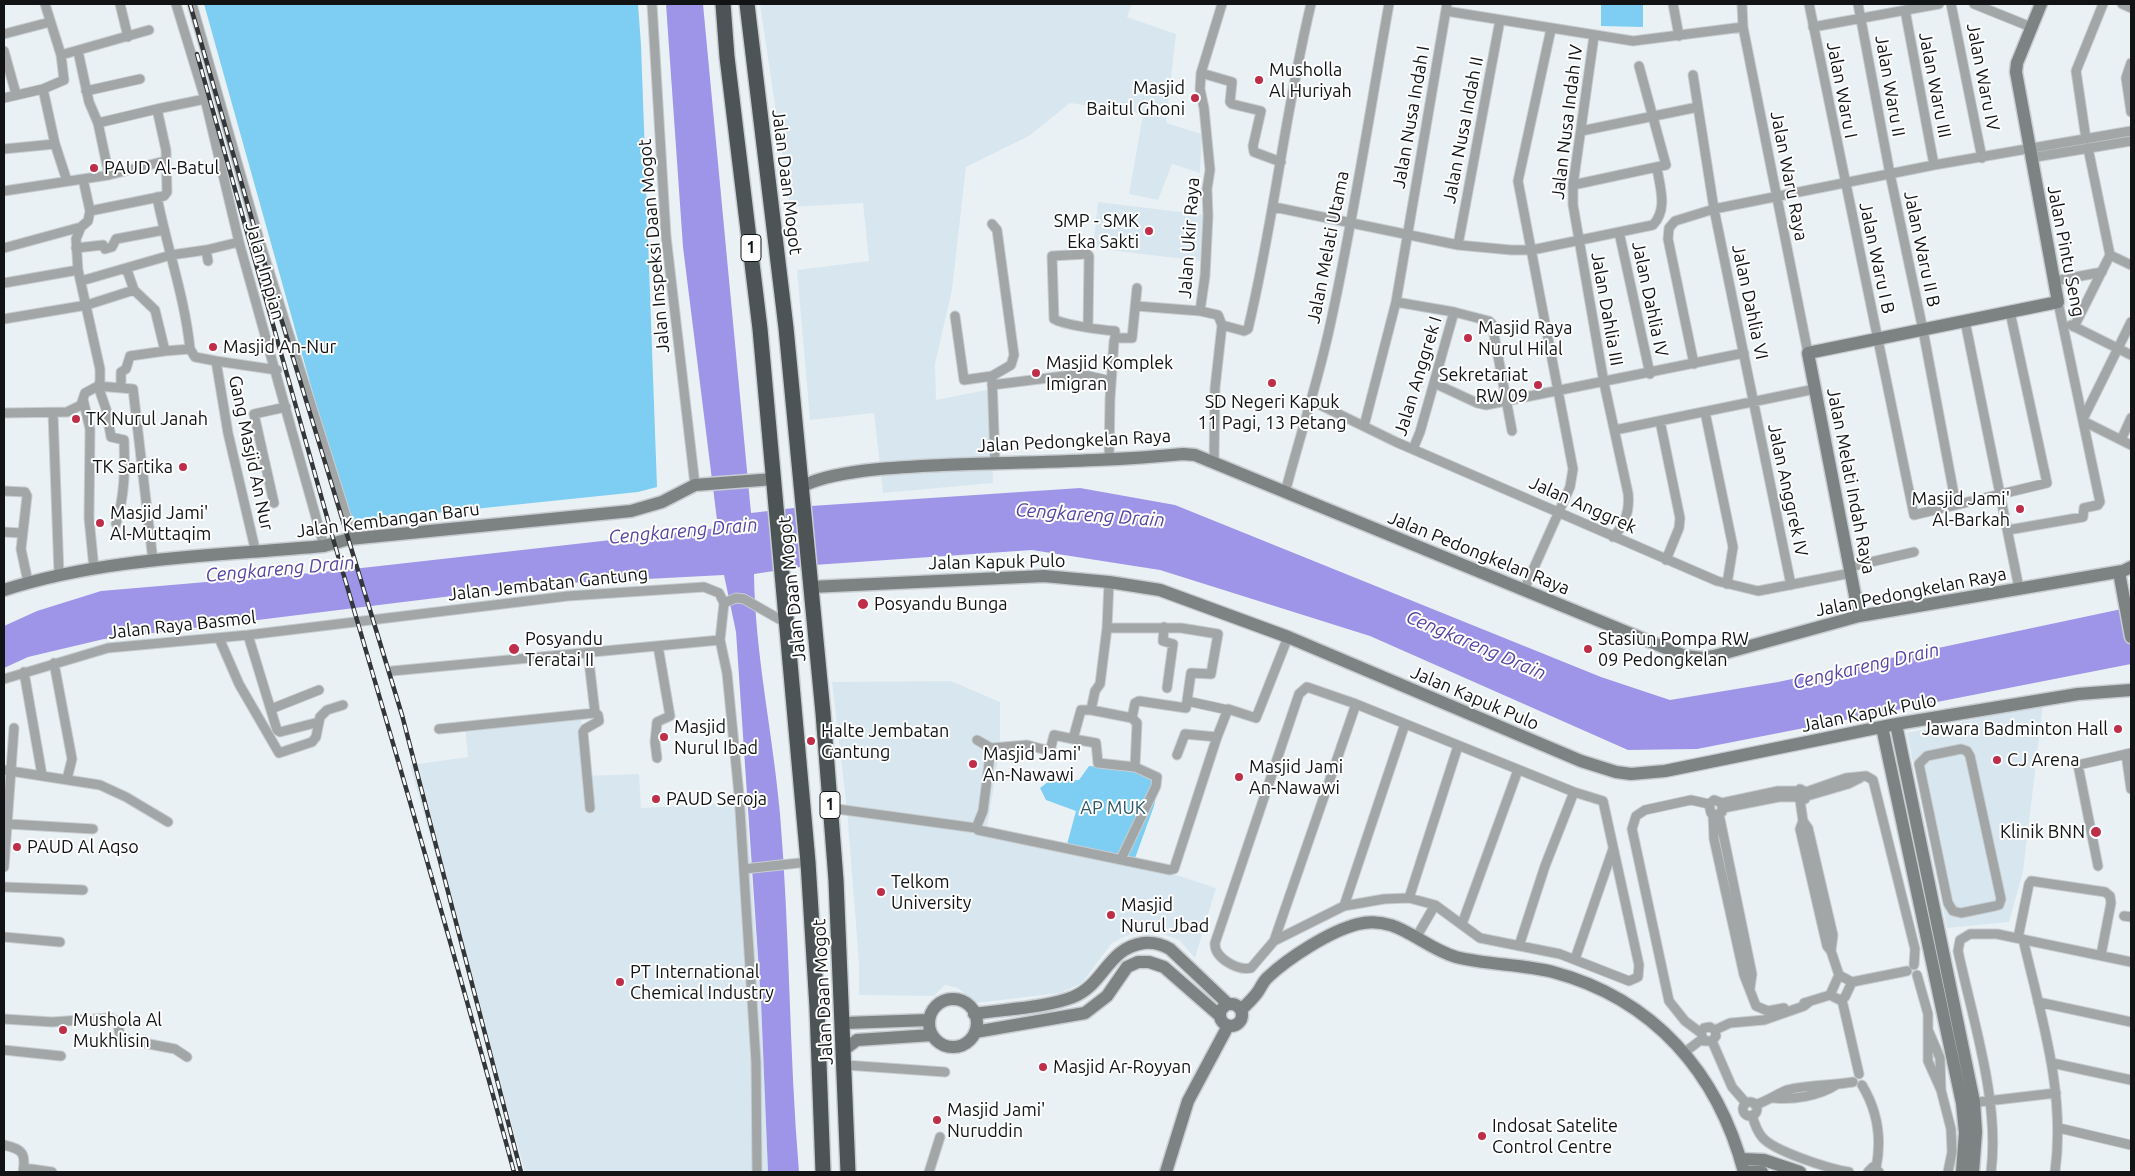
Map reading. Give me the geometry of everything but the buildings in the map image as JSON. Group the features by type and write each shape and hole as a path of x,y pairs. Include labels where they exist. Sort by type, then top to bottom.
{"highway":[{"name":"Jalan Daan Mogot","path":"723,4 729,76 760,329 808,862 818,1026 823,1172"},
{"name":"Jalan Daan Mogot","path":"748,4 786,328 830,808 844,1024 848,1172"},
{"path":"818,1026 844,1024"}],"street":[{"path":"4,98 43,89 64,80 61,55 45,4"},
{"path":"120,4 128,37"},
{"name":"Jalan Impian","path":"176,4 205,98 239,242 277,370 324,546"},
{"path":"192,4 259,239 353,538"},
{"name":"Jalan Inspeksi Daan Mogot","path":"652,4 666,236 701,485"},
{"name":"Jalan Ukir Raya","path":"1222,4 1202,73 1200,89 1204,108 1210,170 1207,189 1208,216 1205,276 1200,311 1218,315 1222,325"},
{"path":"1214,464 1214,388 1222,325 1244,331 1248,329 1274,207 1298,59 1311,4"},
{"name":"Jalan Melati Utama","path":"1284,493 1312,401 1331,322 1351,223 1389,4"},
{"path":"1673,4 1680,36"},
{"name":"Jalan Waru Raya","path":"1742,4 1743,27 1808,354"},
{"name":"Jalan Waru I","path":"1809,4 1845,183"},
{"name":"Jalan Waru II","path":"1858,4 1890,174"},
{"path":"1813,26 1939,4"},
{"name":"Jalan Waru IV","path":"1951,4 1982,158"},
{"path":"1974,4 2031,27"},
{"name":"Jalan Pintu Seng","path":"2008,530 2083,517 2084,508 2096,506 2099,504 2100,499 2058,302 2016,72 2017,63 2042,4"},
{"path":"2074,327 2110,255 2087,144 2076,71 2103,4"},
{"path":"2122,4 2131,8"},
{"path":"1447,8 1500,20 1633,42 1743,27"},
{"name":"Jalan Nusa Indah I","path":"1407,235 1447,8"},
{"name":"Jalan Waru III","path":"1905,10 1934,166"},
{"name":"Jalan Nusa Indah II","path":"1458,245 1500,20"},
{"path":"4,34 50,22"},
{"path":"1524,590 1570,487 1573,469 1518,181 1551,29"},
{"path":"61,55 149,30"},
{"name":"Jalan Nusa Indah IV","path":"1578,241 1573,206 1573,185 1594,36"},
{"path":"4,51 16,94"},
{"path":"78,51 86,91 98,123 109,175"},
{"path":"2131,63 2126,78 2131,112"},
{"path":"1573,185 1666,165 1640,66"},
{"path":"1202,73 1232,82 1230,102 1232,104 1261,110 1253,146 1254,152 1282,162"},
{"name":"Jalan Dahlia VI","path":"1693,75 1714,209 1744,353 1752,402"},
{"path":"86,91 140,79"},
{"path":"43,89 55,144 67,181"},
{"path":"98,123 205,98"},
{"path":"1581,131 1698,107"},
{"path":"90,211 164,196 167,192 166,150 157,109"},
{"path":"2087,144 2131,131"},
{"path":"1694,364 1668,238 1674,221 1714,209 1934,166 1982,158 2030,154 2087,144 2131,141"},
{"path":"4,149 55,144"},
{"path":"4,191 109,175 165,161"},
{"path":"1274,207 1458,245 1532,250 1653,225 1660,218 1663,207 1658,168"},
{"name":"Jalan Waru II B","path":"1890,174 1923,330 1956,505"},
{"path":"4,248 81,226 88,221 90,211 83,179"},
{"name":"Jalan Waru I B","path":"1845,183 1913,513 1916,515 1956,505"},
{"path":"157,197 190,349 195,357 216,361"},
{"path":"992,224 997,230 1014,355 1011,365 992,380"},
{"path":"81,226 76,239 78,270 100,369 100,382 98,386 106,409 111,437 124,440 126,480 122,505 116,524"},
{"path":"76,248 103,245 105,249 112,247 116,239 164,230"},
{"name":"Jalan Dahlia IV","path":"1619,232 1650,374"},
{"path":"1364,426 1396,302 1407,235"},
{"name":"Jalan Dahlia III","path":"1578,241 1604,382"},
{"path":"81,281 171,255 206,250 239,242"},
{"path":"206,250 208,261"},
{"path":"1088,327 1090,256 1087,254 1052,256 1054,319 1088,327 1115,332 1111,381 1109,460"},
{"path":"2110,255 2131,266"},
{"path":"4,283 78,270"},
{"path":"124,270 127,270 134,290 155,310 165,351"},
{"path":"2054,281 2102,272"},
{"path":"1115,338 1132,338 1137,288"},
{"path":"4,319 87,305 134,290"},
{"name":"Jalan Anggrek I","path":"1396,302 1454,312 1420,432 1413,449"},
{"path":"1808,354 2058,302"},
{"path":"1136,306 1200,311"},
{"path":"1454,312 1489,320 1492,324 1512,431"},
{"path":"1956,505 2047,483 2010,312"},
{"path":"955,316 964,380 1080,374 1111,381"},
{"path":"1965,321 2019,588"},
{"path":"2062,321 2131,355"},
{"path":"2131,322 2083,420 2131,445"},
{"path":"122,387 121,372 126,369 130,356 190,349"},
{"path":"1434,383 1477,403 1486,405 1650,374 1744,353"},
{"name":"Jalan Melati Indah Raya","path":"1808,354 1859,616"},
{"name":"Gang Masjid An Nur","path":"256,553 230,443 216,361 277,370"},
{"path":"992,380 995,462"},
{"path":"1604,382 1629,503 1625,520 1613,537"},
{"path":"4,413 54,413 76,409 85,393 98,386 122,387 124,390 133,389 153,561"},
{"path":"1614,430 1815,389"},
{"path":"83,399 90,429 89,518 94,569"},
{"name":"Jalan Anggrek","path":"1312,401 1413,449 1666,560 1727,584 1758,591 1791,585 1914,552"},
{"name":"Jalan Anggrek IV","path":"1752,402 1791,585"},
{"path":"274,503 254,414 286,407"},
{"path":"1705,412 1733,547 1727,584"},
{"path":"54,413 59,574"},
{"path":"2120,440 2131,418"},
{"path":"1660,421 1680,518 1679,528 1666,560"},
{"name":"Jalan Pedongkelan Raya","path":"801,483 819,478 900,467 995,462 1109,460 1183,454 1195,455 1685,656 1693,657 1714,656 1859,616 2019,588 2125,573"},
{"name":"Jalan Kembangan Baru","path":"4,590 59,574 199,554 256,553 324,546 353,538 631,511 662,502 701,485 755,480 774,485"},
{"path":"4,491 26,492 26,515 21,533 23,562 28,582"},
{"path":"4,532 21,533"},
{"path":"2125,573 2131,637"},
{"name":"Jalan Kapuk Pulo","path":"811,587 1026,576 1109,582 1176,595 1288,637 1539,745 1616,772 1631,774 1665,771 1896,724 2078,694 2131,690"},
{"path":"1091,710 1095,691 1100,684 1107,628 1109,582"},
{"name":"Jalan Jembatan Gantung","path":"367,621 568,596 681,588 704,587 719,593 726,602"},
{"path":"757,1172 756,1062 746,869 726,673 720,640 726,602 744,599 786,622"},
{"name":"Jalan Raya Basmol","path":"4,680 24,672 108,648 248,635 367,621"},
{"path":"1107,628 1164,627 1218,634 1211,674 1191,672 1186,708 1137,701 1132,718"},
{"path":"1164,627 1163,640 1173,644 1167,688"},
{"path":"248,635 278,731 315,723"},
{"path":"1187,701 1256,718 1288,637"},
{"path":"219,638 239,684 279,753 312,742 316,737 320,717 327,710 343,705"},
{"path":"392,671 720,640"},
{"path":"657,758 655,742 657,722 670,716 658,646"},
{"path":"588,653 595,713 599,716 599,723 585,729 583,732 590,808"},
{"path":"54,663 72,759 67,779"},
{"path":"24,672 42,775"},
{"path":"1274,941 1344,906 1384,899 1409,898 1435,905 1480,938 1575,959 1629,981 1638,976 1639,965 1603,801 1574,792 1356,704 1310,687 1304,688 1299,694 1215,948 1222,958 1246,969 1255,965 1274,941 1356,704"},
{"path":"271,709 319,690"},
{"path":"1073,739 1082,709 1132,718 1137,722 1134,767"},
{"path":"830,808 976,828 978,830 1170,870 1174,869 1214,752 1217,737 1228,710"},
{"path":"439,729 595,713"},
{"path":"1344,906 1404,724"},
{"path":"1896,724 1968,1103 1962,1172"},
{"path":"1882,727 1905,840 1976,1132 1973,1172"},
{"path":"4,867 8,770 14,728"},
{"path":"1178,755 1186,734 1217,737"},
{"path":"977,740 991,748 1028,745 1050,750 1054,735 1096,743 1098,763 1134,767 1157,777 1156,786 1121,859"},
{"path":"1409,898 1458,746"},
{"path":"976,828 983,811 991,748"},
{"path":"1965,750 1970,756 1999,887 2001,899 1999,905 1961,913 1950,908 1933,834 1919,764 1927,756 1965,750"},
{"path":"2098,866 2078,764 2129,754 2131,789"},
{"path":"8,770 100,785 115,790 168,822"},
{"path":"1462,924 1518,770"},
{"path":"1708,804 1709,810 1719,810 1778,791 1802,795 1828,782 1846,778 1869,777 1875,784 1915,949 1911,968"},
{"path":"1519,946 1545,866 1574,792"},
{"path":"1802,795 1804,822 1808,828 1833,935 1834,943 1831,950 1839,975 1830,995"},
{"path":"1714,1030 1716,1036 1712,1041 1707,1042 1684,1021 1669,1001 1632,829 1636,816 1645,810 1692,800 1708,804 1714,800 1719,810 1752,974 1750,988 1756,1006"},
{"path":"6,829 93,829"},
{"path":"1905,840 1933,834"},
{"path":"1575,959 1614,847"},
{"path":"746,869 808,862"},
{"path":"2055,1172 2059,1128 2052,1063 2021,938 2031,881 2105,892 2110,896 2111,903 2101,955"},
{"path":"4,887 83,890"},
{"path":"1417,936 1435,905"},
{"path":"1220,1016 1222,1008 1235,1006 1255,986 1262,983 1278,968 1319,942 1358,924 1377,922 1396,926 1417,936 1430,945 1457,957 1551,972 1602,990 1647,1019 1685,1052 1720,1106 1741,1159 1744,1172 1762,1172"},
{"path":"1991,1172 1994,1137 1990,1102 1958,944 1964,936 1976,933 2021,938 2131,962"},
{"path":"4,937 60,942"},
{"path":"974,1014 1071,998 1090,987 1125,948 1147,943 1158,943 1170,949 1235,1006 1242,1017 1239,1023 1228,1026 1188,1101 1166,1172"},
{"path":"975,1032 974,1014 965,1003 951,1000 936,1006 929,1020 932,1035 936,1041 950,1047 965,1044 975,1032 1085,1013 1107,996 1127,968 1138,962 1149,962 1164,967 1220,1016 1222,1022 1228,1026"},
{"path":"1839,975 1852,982 1911,968 1918,969 1916,975 1927,1004 1929,1032 1927,1043 1928,1061 1941,1090 1952,1140 1948,1172"},
{"path":"1746,1103 1750,1102 1756,1105 1774,1098 1790,1099 1814,1094 1836,1085 1857,1084 1865,1078 1859,1074 1842,1000 1852,982"},
{"path":"1756,1006 1774,1011 1830,995 1842,1000"},
{"path":"1685,1052 1707,1027 1714,1030 1744,1020 1770,1018 1804,1006 1809,1002"},
{"path":"2038,1002 2131,1022"},
{"path":"1744,1020 1756,1006"},
{"path":"4,1019 52,1022 110,1018 117,1022 123,1039 175,1049 187,1057"},
{"path":"844,1024 929,1020"},
{"path":"844,1049 857,1040 932,1035"},
{"path":"1712,1041 1732,1086 1746,1103"},
{"path":"4,1050 61,1056"},
{"path":"2052,1063 2131,1080"},
{"path":"845,1065 945,1072"},
{"path":"1857,1084 1871,1103 1877,1128 1880,1145 1874,1171"},
{"path":"1968,1103 2056,1093"},
{"path":"1746,1103 1743,1108 1745,1113 1752,1115"},
{"path":"1752,1115 1756,1112 1756,1105"},
{"path":"1752,1115 1758,1131 1767,1142 1796,1156 1849,1172"},
{"path":"2059,1128 2131,1145"},
{"path":"930,1172 940,1137"},
{"path":"4,1145 12,1147 23,1154 25,1158 24,1170 52,1172"},
{"path":"1741,1159 1764,1160 1800,1172"}],"shaded area":[{"path":"760,4 1132,4 1127,17 1176,34 1166,123 1202,134 1200,173 1172,164 1158,200 1129,194 1143,114 1070,103 1029,136 966,167 952,290 935,364 936,400 991,389 993,483 883,493 874,413 810,420 797,270 869,261 863,203 790,207"},
{"name":"SMP - SMK Eka Sakti","path":"1098,202 1205,215 1200,261 1093,248"},
{"path":"951,681 1000,702 1000,749 987,828 1134,861 1216,888 1195,958 1179,940 1155,931 1130,934 1112,943 1082,983 1060,993 976,1003 958,988 945,985 934,996 859,995 859,964 847,810 832,682"},
{"path":"2043,705 2023,872 2009,922 1947,928 1907,733"},
{"path":"581,713 585,776 639,774 641,808 746,802 761,1001 768,1172 525,1172 410,765 468,757 465,726"}],"green space":[{"path":"204,4 638,4 657,487 638,492 349,522"},
{"path":"1601,4 1643,4 1643,27 1601,26"},
{"name":"AP MUK","path":"1089,766 1136,770 1160,778 1154,806 1134,861 1066,848 1076,811 1046,800 1040,788 1048,782 1079,780"}],"water":[{"name":"Cengkareng Drain","path":"666,4 703,4 751,513 811,506 1080,488 1175,505 1601,677 1670,700 1778,682 2131,607 2131,664 1697,749 1628,750 1370,636 1160,570 1032,550 814,565 754,574 761,664 780,814 799,1172 768,1172 761,1001 736,632 724,575 549,584 104,639 28,657 4,668 4,626 37,611 101,591 335,571 718,528 683,247"}],"waterway":[{"path":"1891,733 1902,782"},
{"path":"1915,848 1919,873"}],"railway":[{"path":"190,4 270,282 402,715 521,1172"},
{"path":"197,54 514,1172"}],"place":[{"name":"Musholla Al Huriyah","path":"1259,80"},
{"name":"Masjid Baitul Ghoni","path":"1195,98"},
{"name":"PAUD Al-Batul","path":"94,168"},
{"name":"SMP - SMK Eka Sakti","path":"1149,231"},
{"name":"Masjid Raya Nurul Hilal","path":"1468,338"},
{"name":"Masjid An-Nur","path":"213,347"},
{"name":"Masjid Komplek Imigran","path":"1036,373"},
{"name":"SD Negeri Kapuk 11 Pagi, 13 Petang","path":"1272,383"},
{"name":"Sekretariat RW 09","path":"1538,385"},
{"name":"TK Nurul Janah","path":"76,419"},
{"name":"TK Sartika","path":"183,467"},
{"name":"Masjid Jami' Al-Barkah","path":"2020,509"},
{"name":"Masjid Jami' Al-Muttaqim","path":"100,523"},
{"name":"Posyandu Bunga","path":"863,604"},
{"name":"Posyandu Teratai II","path":"514,649"},
{"name":"Stasiun Pompa RW 09 Pedongkelan","path":"1588,649"},
{"name":"Jawara Badminton Hall","path":"2118,729"},
{"name":"Masjid Nurul Ibad","path":"664,737"},
{"name":"Halte Jembatan Gantung","path":"811,741"},
{"name":"CJ Arena","path":"1997,760"},
{"name":"Masjid Jami' An-Nawawi","path":"973,764"},
{"name":"Masjid Jami An-Nawawi","path":"1239,777"},
{"name":"PAUD Seroja","path":"656,799"},
{"name":"Klinik BNN","path":"2096,832"},
{"name":"PAUD Al Aqso","path":"17,847"},
{"name":"Telkom University","path":"881,892"},
{"name":"Masjid Nurul Jbad","path":"1111,915"},
{"name":"PT International Chemical Industry","path":"620,982"},
{"name":"Mushola Al Mukhlisin","path":"63,1030"},
{"name":"Masjid Ar-Royyan","path":"1043,1067"},
{"name":"Masjid Jami' Nuruddin","path":"937,1120"},
{"name":"Indosat Satelite Control Centre","path":"1482,1136"}]}
